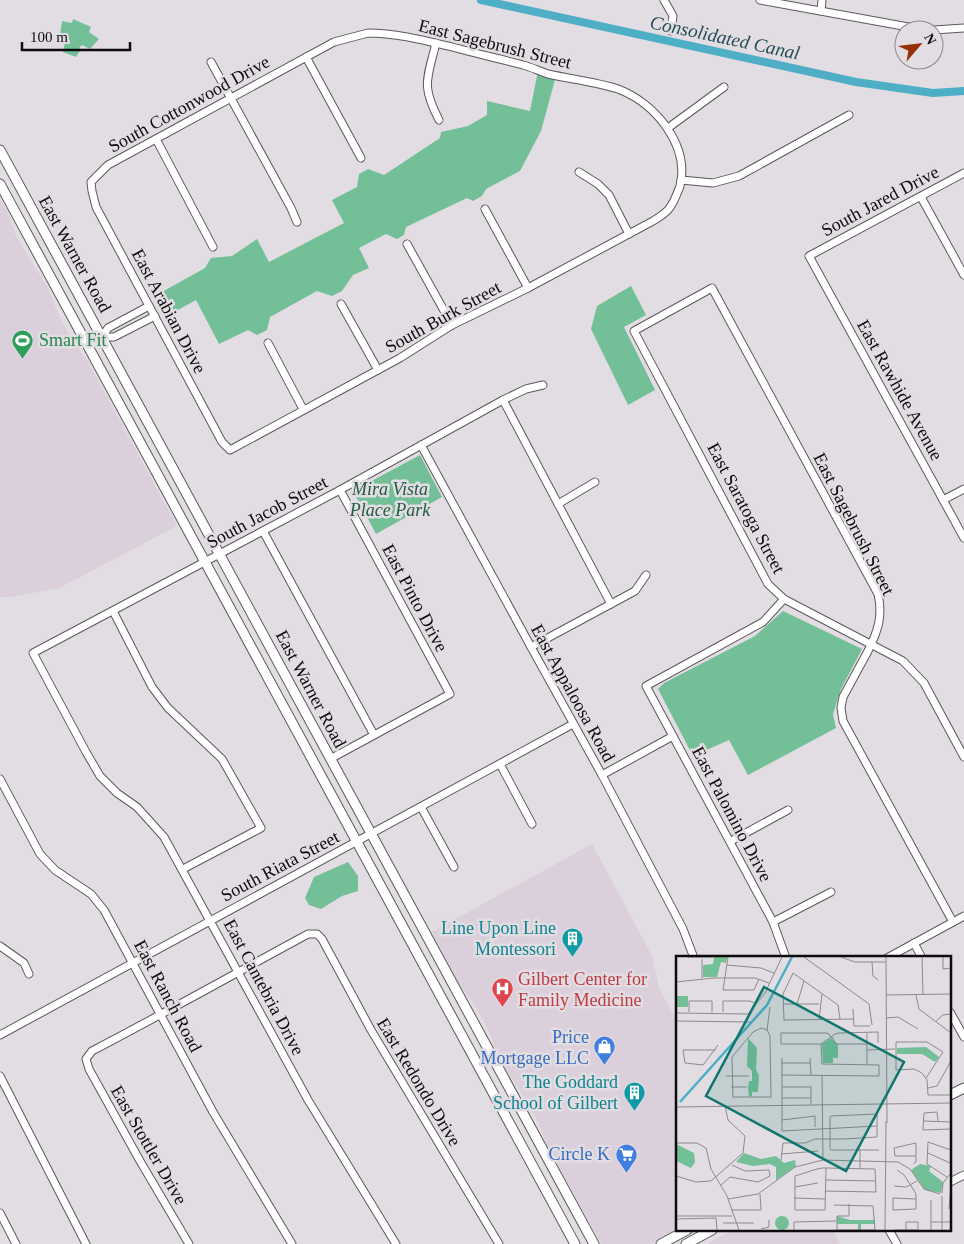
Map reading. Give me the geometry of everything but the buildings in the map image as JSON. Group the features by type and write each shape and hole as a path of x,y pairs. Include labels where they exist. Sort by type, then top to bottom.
{"main road":[{"name":"East Warner Road","path":"0,150 4,167 102,337 594,1244"},
{"name":"East Warner Road","path":"0,184 575,1244"},
{"path":"493,1093 508,1086"},
{"path":"952,1094 964,1088"},
{"path":"661,1244 683,1232"},
{"path":"686,1244 708,1232"}],"street":[{"path":"664,0 673,16 671,31"},
{"path":"760,0 894,24"},
{"path":"821,11 822,0"},
{"path":"944,29 964,28"},
{"name":"East Sagebrush Street","path":"306,57 334,42 368,33 386,33 436,43 525,65 556,76 618,89 636,98 668,128"},
{"path":"436,43 426,84 430,103 439,120"},
{"path":"306,57 361,158"},
{"name":"South Cottonwood Drive","path":"91,182 108,165 306,57"},
{"path":"211,62 297,222"},
{"path":"668,128 724,87"},
{"path":"681,180 713,183 739,176 849,115"},
{"name":"South Burk Street","path":"230,450 400,358 452,325 528,288 653,221 668,210 677,196 681,180 682,160 668,128"},
{"path":"156,139 213,247"},
{"path":"579,172 598,184 609,195 629,234"},
{"name":"South Jared Drive","path":"810,256 964,173"},
{"name":"East Arabian Drive","path":"91,182 96,207 222,442 230,450"},
{"path":"921,197 964,275"},
{"path":"485,210 528,288"},
{"path":"408,244 452,325"},
{"name":"East Rawhide Avenue","path":"810,256 964,538"},
{"name":"East Sagebrush Street","path":"634,331 712,288 878,594 881,607 879,626 871,645"},
{"path":"341,304 378,370"},
{"path":"88,346 102,337 108,328 150,306"},
{"path":"102,337 114,337 155,316"},
{"name":"East Saratoga Street","path":"634,331 768,584 784,599 871,645"},
{"path":"268,343 303,409"},
{"name":"South Jacob Street","path":"33,653 264,531 503,400 526,389 543,385"},
{"path":"503,400 611,604"},
{"name":"East Appaloosa Road","path":"421,445 530,647 602,775 683,929 693,956"},
{"path":"558,504 595,482"},
{"path":"943,500 964,489"},
{"name":"East Pinto Drive","path":"340,490 450,694 374,735"},
{"path":"264,531 374,735 330,759"},
{"path":"530,647 635,591 646,575"},
{"name":"East Palomino Drive","path":"784,599 758,626 646,686 774,922 785,956"},
{"path":"112,611 152,687 168,708 222,758 261,828 183,869"},
{"path":"953,922 843,721 841,708 843,697 871,645 902,661 924,683 964,757"},
{"name":"East Cantebria Drive","path":"33,653 100,776 117,793 137,807 164,837 308,1100 396,1244"},
{"name":"South Riata Street","path":"0,1035 574,724"},
{"path":"602,775 673,736"},
{"path":"500,764 532,824"},
{"name":"East Ranch Road","path":"0,779 40,854 55,870 91,894 104,910 213,1112 292,1244"},
{"path":"421,807 454,867"},
{"path":"731,841 788,810"},
{"path":"774,922 831,892"},
{"path":"891,956 964,916"},
{"name":"East Redondo Drive","path":"238,972 308,934 317,934 322,939 371,1030 499,1244"},
{"path":"914,943 921,956"},
{"path":"0,946 24,963 29,974"},
{"path":"161,1015 238,972"},
{"name":"East Stottler Drive","path":"161,1015 92,1051 86,1059 89,1069 140,1161 189,1244"},
{"path":"952,1021 964,1037"},
{"path":"0,1076 86,1244"},
{"path":"952,1181 964,1175"},
{"path":"0,1212 16,1244"},
{"path":"890,1232 897,1244"}],"shaded area":[{"path":"0,198 16,236 48,288 59,316 71,338 88,362 177,526 59,588 11,597 0,597"},
{"path":"592,844 652,956 659,988 676,1019 676,1231 652,1244 601,1244 547,1145 536,1118 497,1053 487,1027 474,1004 457,981 432,932"},
{"path":"729,1232 833,1232 840,1244 707,1244"}],"green space":[{"path":"73,19 91,27 89,32 99,39 90,49 82,45 76,57 63,52 66,37 60,35 62,21 72,23"},
{"path":"538,71 556,76 541,131 520,171 486,189 482,196 473,201 467,198 406,227 404,235 397,239 386,234 359,248 369,268 353,275 342,291 332,296 317,291 270,317 267,330 257,335 248,330 219,344 196,300 165,317 153,297 205,268 211,258 232,256 257,239 269,262 344,223 332,200 357,187 359,174 368,169 384,175 440,138 441,132 468,126 487,115 487,101 530,111"},
{"path":"631,286 646,315 624,327 655,390 628,405 591,329 597,306"},
{"name":"Mira Vista Place Park","path":"420,455 442,497 376,534 353,491"},
{"path":"783,611 862,649 841,689 833,714 836,728 748,775 729,740 693,756 658,689 664,683 755,636"},
{"path":"348,862 358,876 358,891 342,896 321,909 309,905 305,898 314,877"}],"waterway":[{"name":"Consolidated Canal","path":"481,0 856,82 933,93 964,91"}],"place":[{"name":"Smart Fit","path":"23,359"},
{"name":"Line Upon Line Montessori","path":"572,957"},
{"name":"Gilbert Center for Family Medicine","path":"502,1008"},
{"name":"Price Mortgage LLC","path":"605,1066"},
{"name":"The Goddard School of Gilbert","path":"634,1111"},
{"name":"Circle K","path":"626,1173"}]}
